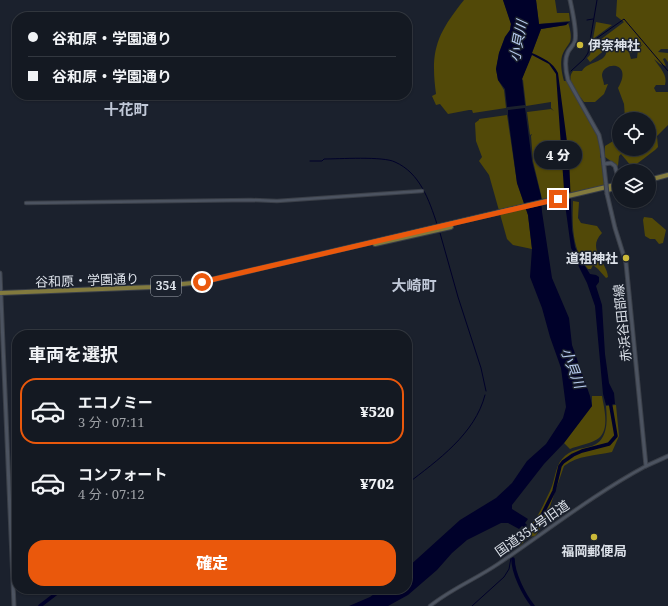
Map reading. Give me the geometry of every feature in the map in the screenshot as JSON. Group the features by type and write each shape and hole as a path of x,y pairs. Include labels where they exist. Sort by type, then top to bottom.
{"highway":[{"path":"656,177 668,174"},
{"name":"谷和原・学園通り","path":"0,295 159,289 196,285 612,187"}],"main road":[{"name":"赤浜谷田部線","path":"570,0 576,37 567,56 567,76 599,135 607,194 615,228 624,255 646,466"},
{"path":"604,164 612,164"},
{"path":"0,273 12,562"},
{"path":"646,466 668,456"},
{"path":"13,594 14,606"}],"street":[{"path":"26,203 251,200 277,201 422,191"},
{"name":"国道354号旧道","path":"430,606 448,593 498,564 616,483 646,466"}],"shaded area":[{"path":"464,0 503,0 511,24 510,30 505,37 499,53 496,69 498,80 504,90 506,108 473,113 472,110 469,110 448,114 440,104 436,105 432,96 436,94 434,66 438,43 447,23"},
{"path":"536,0 555,0 557,13 569,13 570,21 539,24"},
{"path":"617,0 668,0 668,49 661,49 658,52 668,53 668,62 665,58 663,59 666,66 660,64 654,59 663,72 666,81 665,85 656,85 654,88 656,92 668,92 668,125 657,136 658,147 656,149 656,112 625,112 624,104 618,88 622,79 620,68 612,66 607,67 604,70 602,75 604,85 608,84 604,94 595,102 584,102 571,83 570,79 573,71 582,71 587,66 604,57 608,44 611,43 596,43 624,22 616,16","holes":["643,44 638,50 637,58 631,59 629,52 619,45 628,49 631,53"]},
{"path":"596,22 612,25 593,39"},
{"path":"568,23 571,40 561,59 564,81 568,81 600,141 600,157 602,160 605,185 542,199 533,161 532,134 530,135 527,112 551,109 554,111 551,108 551,102 526,106 522,79 541,29 566,25"},
{"path":"606,45 606,49 590,62 587,58 590,55 592,46"},
{"path":"507,115 517,183 528,215 532,249 513,245 507,239 489,175 479,161 482,157 476,141 475,123 479,119"},
{"path":"612,142 612,156 619,156 618,164 615,164 605,157 605,146"},
{"path":"623,156 647,156 637,164 629,164"},
{"path":"573,201 579,202 578,218 581,223 597,226 602,233 596,245 607,271 608,277 606,278 593,265 591,269 588,269 579,254 574,237"},
{"path":"644,217 652,218 666,230 663,243 659,244 655,239 650,239 645,236"},
{"path":"592,396 602,396 605,412 605,424 602,434 596,440 570,449 564,443 592,406"},
{"path":"616,405 619,436 612,452 581,458 569,462 564,466 546,518 538,532 535,536 528,537 520,546 516,545 536,519 552,487 558,466 562,459 572,451 592,446 602,439 606,429 606,406"}],"water":[{"name":"小貝川","path":"503,0 536,0 539,24 569,22 566,25 541,29 532,53 550,63 558,73 569,157 572,230 575,247 583,263 590,274 599,277 599,282 596,286 602,305 605,354 609,383 614,393 615,404 606,405 603,394 595,306 587,283 571,248 565,204 556,74 549,64 532,55 522,79 525,105 507,107 505,89 498,80 496,69 499,53 505,37 510,30 511,24"},
{"name":"小貝川","path":"525,108 532,161 541,196 552,278 569,318 572,345 590,396 592,406 564,443 544,464 512,505 512,509 528,519 525,523 527,525 525,528 522,526 519,529 508,523 501,523 467,540 452,553 437,570 412,592 412,563 460,520 496,498 512,483 527,461 546,444 563,418 566,407 561,368 542,308 530,277 532,249 528,215 517,183 508,110"},
{"path":"374,594 409,594 388,606 349,606"}],"waterway":[{"path":"571,71 584,59 588,53 597,0"},
{"path":"587,20 593,19"},
{"path":"590,43 624,19 668,71"},
{"path":"310,161 361,158 381,159 395,162 404,167 417,180 427,197 437,224"},
{"path":"440,233 458,297 481,368 486,391"},
{"path":"412,480 443,456 464,434 473,422 485,395"},
{"path":"517,545 532,529 542,515 554,491 560,466 563,462 582,451 609,444 616,436 610,401"},
{"path":"472,606 504,577 509,569 511,558"},
{"path":"513,559 513,565 520,584 533,606"},
{"path":"40,606 56,594"}],"place":[{"name":"伊奈神社","path":"580,45"},
{"name":"道祖神社","path":"626,258"},
{"name":"福岡郵便局","path":"594,537"}],"district":[{"name":"十花町","path":"126,110"},
{"name":"大崎町","path":"414,286"}],"route":[{"path":"202,282 558,199"}]}
